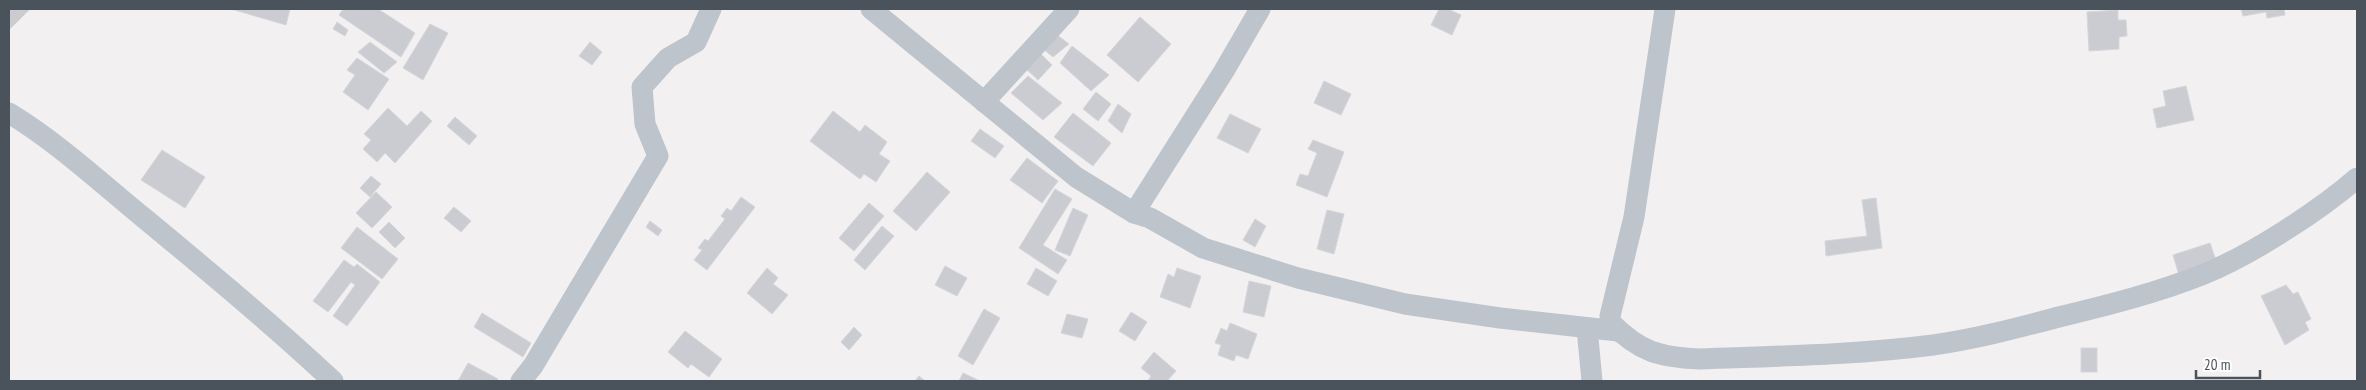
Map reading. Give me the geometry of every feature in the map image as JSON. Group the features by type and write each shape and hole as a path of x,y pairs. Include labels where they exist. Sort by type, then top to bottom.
{"street":[{"path":"521,381 533,366 658,156 645,124 642,87 668,58 696,42 711,9"},
{"path":"871,9 1053,160 1134,213 1150,218 1203,248 1298,278 1405,304 1587,328 1618,330"},
{"path":"984,102 1069,9"},
{"path":"1134,213 1224,71 1260,9"},
{"path":"1665,9 1634,217 1610,316 1611,324 1636,345 1652,352 1678,358 1700,359 1844,354 1934,345 1983,336 2150,293 2205,273 2299,220 2357,178"},
{"path":"9,113 72,159 123,200 266,320 333,381"},
{"path":"1587,328 1592,381"}],"building":[{"path":"9,9 30,9 10,29"},
{"path":"231,9 290,9 286,25"},
{"path":"343,9 378,9 415,33 401,57 339,15"},
{"path":"1439,9 1448,9 1461,15 1452,35 1431,25"},
{"path":"2241,9 2284,9 2285,15 2267,18 2266,12 2243,16"},
{"path":"2118,10 2118,20 2126,20 2127,36 2119,37 2119,49 2089,51 2087,12"},
{"path":"1140,17 1171,44 1138,82 1107,55"},
{"path":"337,22 348,30 345,36 333,29"},
{"path":"430,24 448,33 423,80 403,68"},
{"path":"1056,34 1069,44 1053,57 1042,48"},
{"path":"370,42 397,62 384,73 358,52"},
{"path":"590,42 602,52 592,65 579,56"},
{"path":"1072,46 1109,75 1091,91 1060,63"},
{"path":"1038,51 1052,65 1038,80 1024,67"},
{"path":"357,58 389,79 368,110 343,92 355,75 347,70"},
{"path":"1028,76 1062,103 1043,120 1011,93"},
{"path":"1324,81 1351,94 1341,115 1314,103"},
{"path":"2186,86 2194,120 2157,128 2153,109 2166,106 2163,91"},
{"path":"1096,92 1111,104 1098,121 1083,109"},
{"path":"1118,104 1131,114 1122,133 1108,121"},
{"path":"388,108 407,126 421,111 432,121 395,163 385,153 377,162 363,149 371,140 364,134"},
{"path":"833,111 860,132 865,125 887,142 879,154 890,161 876,182 864,174 860,179 810,141"},
{"path":"1073,113 1111,143 1093,166 1054,137"},
{"path":"1230,114 1261,129 1248,153 1217,138"},
{"path":"455,117 477,136 469,145 447,126"},
{"path":"980,129 1004,146 995,158 971,141"},
{"path":"1313,140 1344,152 1327,197 1296,185 1300,174 1308,176 1317,153 1308,149"},
{"path":"162,150 205,177 185,208 141,180"},
{"path":"1027,158 1058,181 1042,203 1010,180"},
{"path":"927,172 950,192 916,231 893,211"},
{"path":"371,176 381,184 370,197 360,188"},
{"path":"1055,189 1072,199 1043,245 1067,260 1058,274 1019,248"},
{"path":"376,192 392,207 372,228 356,213"},
{"path":"741,197 755,207 707,270 694,260 702,250 698,248 705,239 708,241 725,219 721,216 727,208 731,211"},
{"path":"1876,198 1882,248 1826,256 1825,241 1867,236 1862,200"},
{"path":"869,203 884,216 854,251 839,238"},
{"path":"454,207 471,221 461,232 444,218"},
{"path":"1073,208 1088,215 1070,256 1055,250"},
{"path":"1327,210 1344,214 1334,254 1317,249"},
{"path":"1255,219 1266,226 1255,247 1243,240"},
{"path":"650,221 662,230 658,236 646,227"},
{"path":"389,222 405,238 395,248 379,232"},
{"path":"882,226 894,236 865,270 854,260"},
{"path":"357,227 398,259 382,279 341,248"},
{"path":"2210,243 2217,263 2179,275 2173,255"},
{"path":"344,260 354,267 357,264 380,282 347,326 333,316 355,285 351,282 328,312 313,301"},
{"path":"945,266 967,278 957,296 935,285"},
{"path":"767,268 778,278 773,284 788,295 772,314 747,293"},
{"path":"1036,268 1057,281 1048,296 1027,284"},
{"path":"1177,268 1201,276 1190,308 1160,297 1168,274 1174,277"},
{"path":"1249,281 1271,286 1264,317 1243,312"},
{"path":"2286,285 2293,294 2298,292 2311,319 2305,322 2309,330 2285,345 2261,296"},
{"path":"984,309 1000,318 973,365 958,356"},
{"path":"1131,312 1147,322 1135,341 1119,331"},
{"path":"482,313 531,343 523,357 474,327"},
{"path":"1067,314 1088,319 1082,338 1061,333"},
{"path":"1230,323 1257,334 1248,359 1236,355 1234,361 1218,355 1221,345 1215,343 1221,328 1227,331"},
{"path":"854,327 862,335 849,350 841,342"},
{"path":"685,331 722,359 709,377 691,364 688,368 668,352"},
{"path":"2081,348 2097,348 2097,372 2081,372"},
{"path":"1154,352 1176,371 1167,381 1148,381 1151,376 1141,368"},
{"path":"468,363 498,379 497,381 458,381"},
{"path":"963,373 980,381 959,381"},
{"path":"919,376 925,381 915,381"}]}
